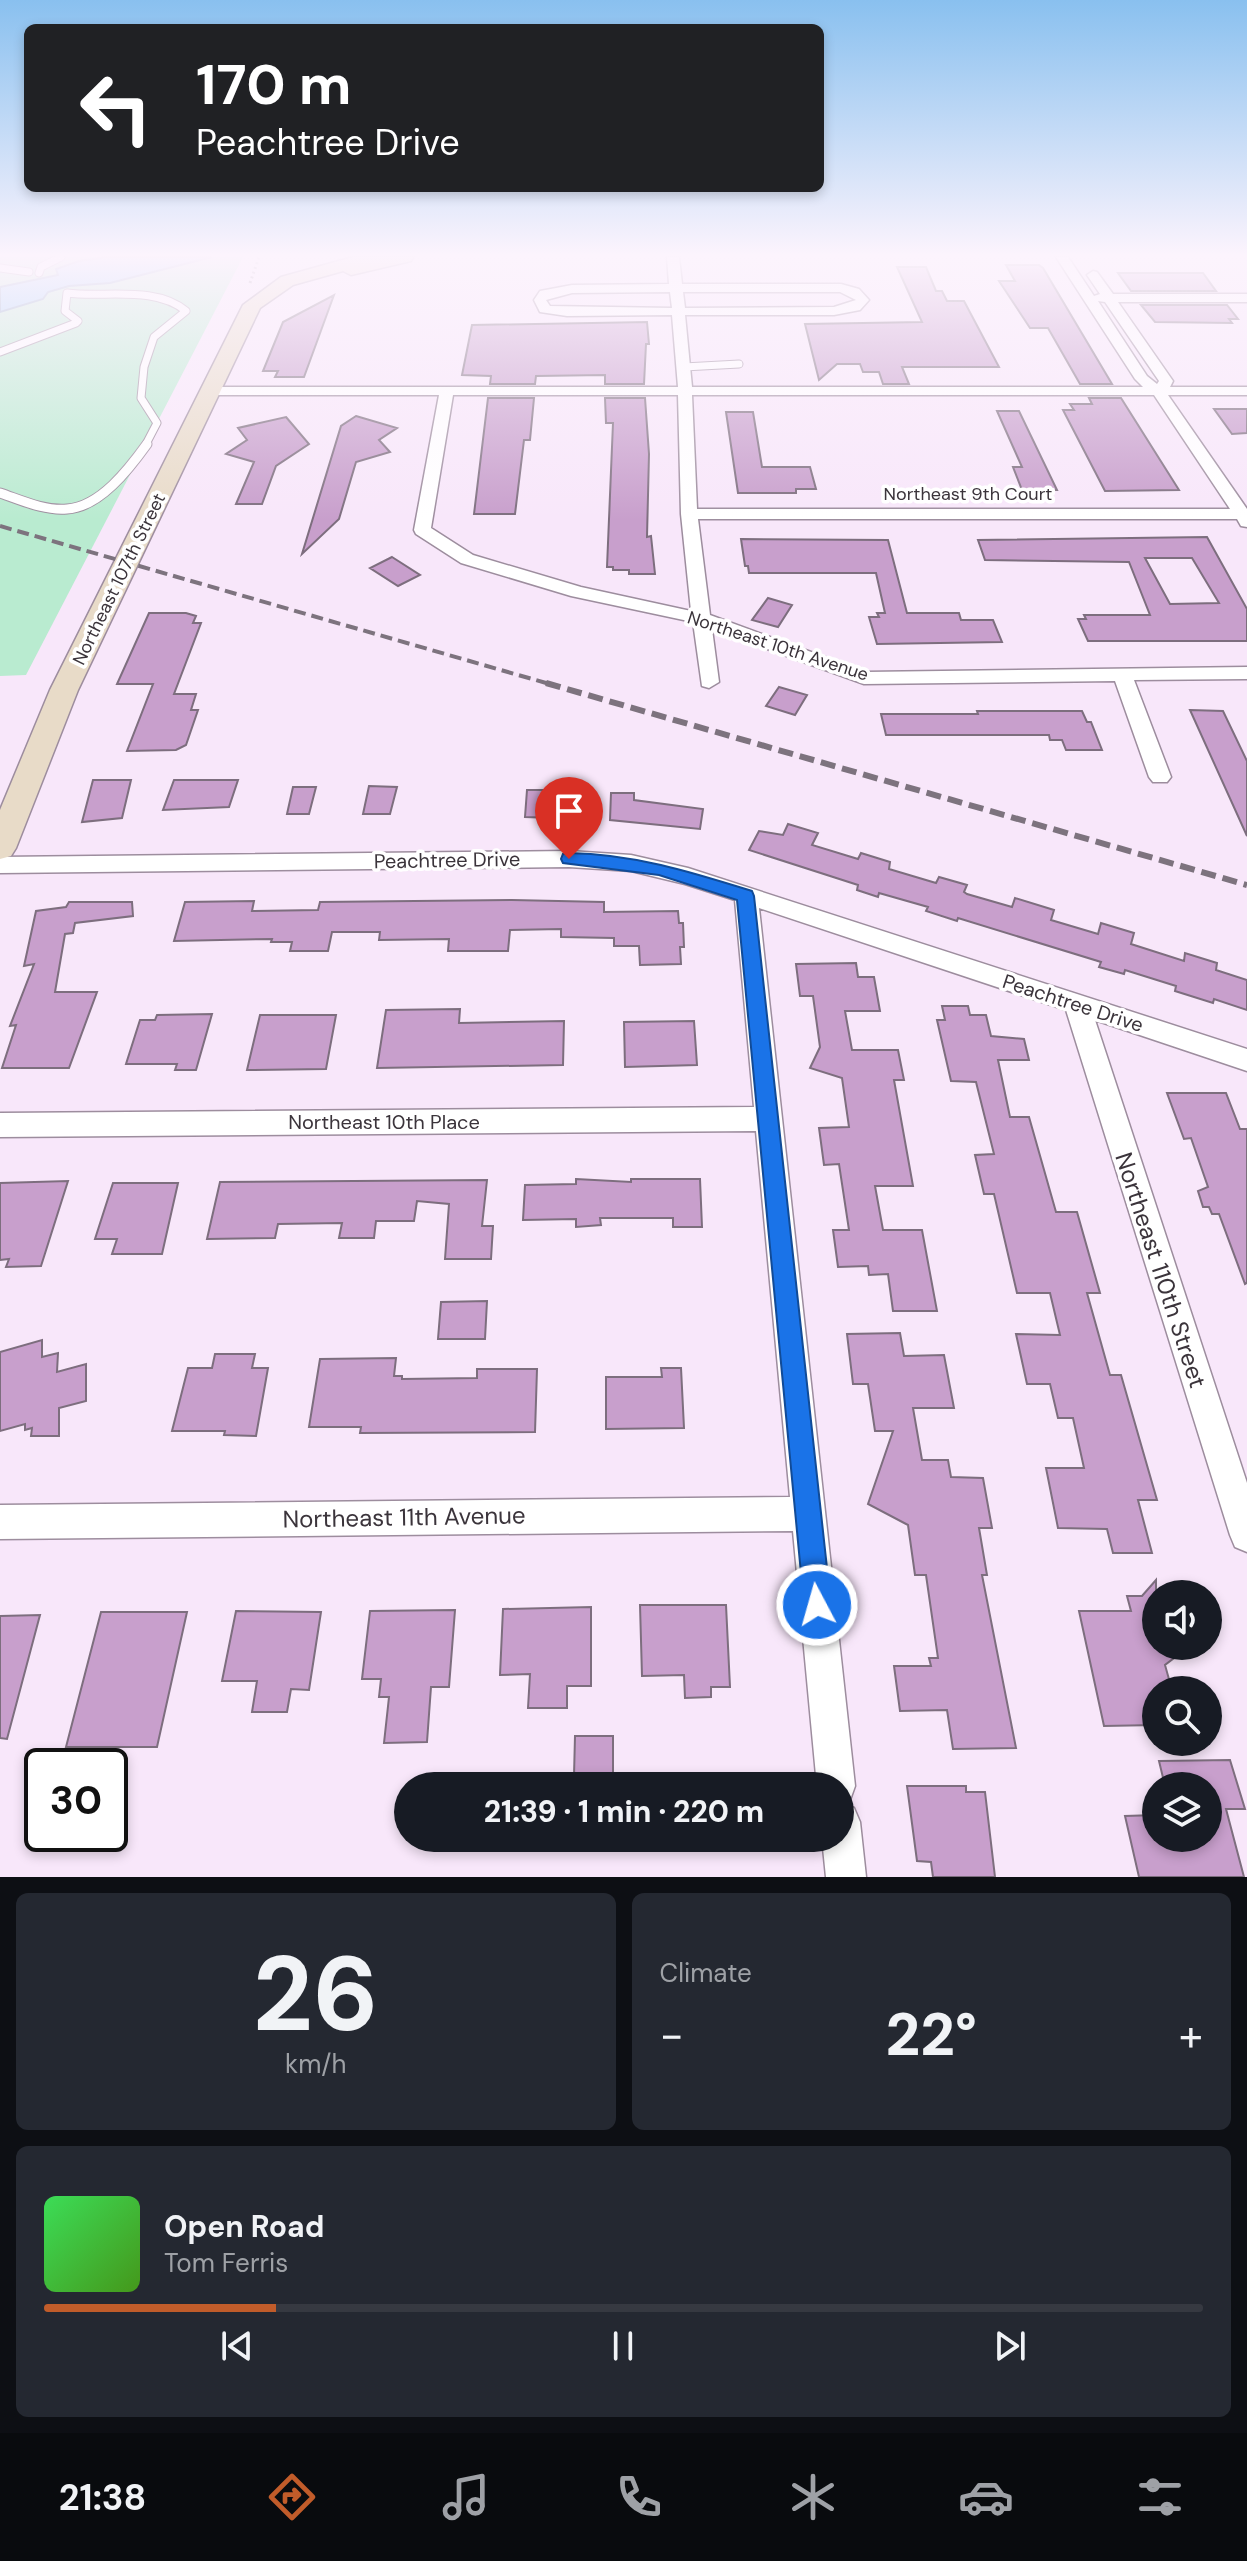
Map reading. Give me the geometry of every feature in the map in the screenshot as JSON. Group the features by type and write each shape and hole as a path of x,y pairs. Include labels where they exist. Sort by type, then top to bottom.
{"street":[{"name":"Northeast 107th Street","path":"0,848 64,690 234,345"},
{"path":"682,345 689,514 709,682"},
{"path":"1119,345 1142,379 1159,392 1245,517"},
{"path":"1141,345 1166,381 1159,392"},
{"name":"Northeast 10th Avenue","path":"447,390 422,530 467,559 577,592 703,619 864,678 1247,673"},
{"path":"211,391 1247,391"},
{"name":"Northeast 9th Court","path":"689,514 1245,517"},
{"path":"1123,677 1160,777"},
{"name":"Peachtree Drive","path":"0,865 603,860 660,869 1247,1060"},
{"path":"746,896 835,1772"},
{"name":"Northeast 110th Street","path":"1077,1005 1247,1535"},
{"name":"Northeast 10th Place","path":"0,1125 769,1119"},
{"name":"Northeast 11th Avenue","path":"0,1522 808,1514"},
{"path":"843,1852 846,1877"}],"lane":[{"path":"0,352 19,345"},
{"path":"0,493 66,510 90,504 106,492 143,452 157,423 145,410 141,398 144,367 151,345"},
{"path":"684,367 739,364"}],"green space":[{"path":"0,345 198,345 26,675 0,676"}],"building":[{"path":"274,345 316,345 304,377 275,377 278,371 263,371"},
{"path":"468,345 646,345 644,384 605,384 605,375 536,376 535,384 490,384 491,376 462,375"},
{"path":"810,345 987,345 999,367 902,367 909,384 883,384 879,372 863,372 860,364 837,364 819,380"},
{"path":"1057,345 1089,345 1112,384 1080,384"},
{"path":"488,398 534,398 530,440 524,440 515,514 474,514"},
{"path":"605,398 645,398 649,454 647,537 651,536 655,574 629,574 629,570 607,567 613,423 606,423"},
{"path":"1089,398 1121,398 1179,490 1105,491 1063,410 1074,410 1070,404 1092,404"},
{"path":"1214,409 1247,409 1247,433 1232,434"},
{"path":"997,411 1019,411 1057,490 1022,490 1013,467 1022,467"},
{"path":"726,412 753,412 762,467 810,467 816,489 796,489 796,493 738,493"},
{"path":"356,416 397,428 379,440 390,452 356,462 339,519 302,554 341,426"},
{"path":"286,417 309,444 276,466 262,504 236,504 254,462 226,454 247,440 238,428"},
{"path":"1207,537 1247,609 1247,641 1088,641 1078,619 1086,619 1084,615 1150,615 1129,562 985,560 978,540","holes":["1145,558 1192,558 1219,603 1170,604"]},
{"path":"741,539 888,540 907,613 959,613 961,620 993,620 1002,642 877,644 869,617 879,617 877,613 885,613 876,573 749,573"},
{"path":"392,557 420,575 398,586 370,568"},
{"path":"768,598 792,605 778,627 752,620"},
{"path":"149,613 186,613 196,616 193,623 201,623 174,694 196,694 191,710 198,710 186,745 176,750 127,751 153,684 117,684"},
{"path":"779,687 807,695 795,715 766,706"},
{"path":"1190,710 1223,711 1247,761 1247,836"},
{"path":"977,711 1082,711 1087,722 1091,722 1102,750 1066,750 1062,740 1050,740 1049,735 886,735 881,714 978,714"},
{"path":"93,780 131,780 122,818 82,822"},
{"path":"174,780 238,780 229,807 163,810"},
{"path":"369,786 397,787 390,814 363,814"},
{"path":"293,787 316,787 309,814 287,814"},
{"path":"527,790 557,790 554,818 525,817"},
{"path":"611,793 634,793 634,800 703,809 700,829 610,820"},
{"path":"788,824 818,833 812,845 858,859 861,853 890,862 889,869 936,883 939,877 967,885 964,892 967,894 1012,907 1015,898 1054,910 1051,920 1098,934 1101,923 1134,933 1131,944 1184,961 1185,953 1217,963 1216,970 1247,980 1247,1010 1175,991 1176,986 1125,970 1124,974 1099,967 1101,962 958,918 957,921 926,911 928,907 879,893 878,897 857,890 858,885 749,850 759,831 783,835"},
{"path":"254,901 252,911 318,910 320,902 604,902 604,912 678,911 679,923 683,923 681,964 640,965 639,946 614,946 614,938 561,937 561,929 510,930 508,951 448,951 449,939 379,940 380,932 332,932 328,951 290,951 292,942 271,942 272,939 174,941 185,902"},
{"path":"69,902 132,902 133,916 75,923 73,933 65,934 55,992 97,992 69,1068 2,1068 16,1025 10,1026 34,964 24,966 36,911 66,907"},
{"path":"856,963 858,977 874,977 880,1011 845,1011 852,1050 898,1050 904,1080 894,1080 913,1186 875,1186 883,1230 922,1230 937,1311 893,1311 888,1274 869,1275 868,1266 838,1267 833,1230 849,1230 839,1164 824,1165 819,1128 849,1127 842,1078 810,1068 820,1047 813,996 800,996 796,964"},
{"path":"942,1006 968,1006 970,1015 986,1015 991,1036 1024,1039 1029,1060 998,1060 1010,1117 1029,1117 1056,1212 1077,1212 1100,1293 1087,1293 1110,1375 1121,1375 1157,1500 1138,1500 1152,1553 1113,1553 1107,1529 1058,1528 1046,1468 1084,1468 1073,1418 1058,1418 1050,1384 1027,1384 1016,1334 1060,1335 1050,1293 1017,1293 994,1194 984,1194 975,1155 994,1154 976,1082 951,1081 937,1020 945,1020"},
{"path":"460,1009 459,1023 564,1021 563,1065 377,1068 386,1010"},
{"path":"212,1014 196,1070 175,1070 177,1064 126,1064 140,1020 155,1020 157,1015"},
{"path":"260,1015 336,1015 326,1069 247,1070"},
{"path":"694,1021 697,1065 625,1067 624,1022"},
{"path":"1167,1093 1226,1093 1240,1129 1247,1129 1245,1284 1219,1214 1212,1214 1209,1207 1203,1207 1198,1191 1208,1187 1191,1138 1184,1139"},
{"path":"576,1179 631,1182 631,1179 700,1179 702,1227 673,1227 673,1218 600,1218 601,1225 576,1227 576,1219 523,1220 525,1185 576,1184"},
{"path":"487,1180 482,1226 493,1226 491,1259 445,1259 449,1204 417,1201 414,1221 376,1221 374,1238 339,1238 342,1223 278,1224 275,1238 207,1239 220,1182"},
{"path":"68,1181 41,1266 6,1267 9,1259 0,1260 0,1183"},
{"path":"113,1183 178,1183 162,1254 112,1254 117,1239 95,1239"},
{"path":"487,1301 485,1339 438,1339 441,1302"},
{"path":"900,1333 904,1356 944,1355 954,1408 913,1408 922,1460 948,1460 951,1477 983,1478 992,1528 979,1528 987,1575 982,1575 1016,1748 953,1749 947,1710 900,1711 894,1666 931,1666 929,1658 938,1658 926,1575 915,1575 908,1525 868,1504 893,1431 875,1431 868,1384 853,1384 847,1334"},
{"path":"42,1340 42,1357 58,1353 57,1372 86,1364 86,1401 59,1408 59,1436 31,1436 32,1428 25,1430 25,1424 0,1431 0,1352"},
{"path":"215,1354 255,1354 252,1368 268,1368 256,1436 224,1435 225,1431 172,1431 188,1368 212,1368"},
{"path":"396,1358 394,1376 402,1376 402,1379 477,1378 477,1369 537,1369 535,1432 360,1433 361,1427 309,1427 320,1359"},
{"path":"661,1368 681,1368 684,1428 606,1429 606,1377 662,1377"},
{"path":"1127,1596 1142,1596 1142,1660 1172,1660 1165,1665 1168,1676 1142,1676 1142,1725 1104,1726 1079,1611 1131,1611"},
{"path":"640,1605 726,1605 730,1687 711,1687 711,1697 685,1698 684,1675 642,1676"},
{"path":"591,1607 591,1686 567,1686 567,1708 528,1708 530,1674 500,1675 503,1609"},
{"path":"455,1610 449,1687 431,1687 427,1742 384,1743 389,1697 379,1697 381,1679 362,1679 370,1611"},
{"path":"236,1611 321,1612 309,1690 291,1689 287,1712 252,1712 257,1681 222,1681"},
{"path":"101,1612 187,1612 157,1747 66,1747"},
{"path":"40,1615 7,1739 0,1738 0,1616"},
{"path":"575,1736 613,1736 613,1772 574,1772"},
{"path":"1230,1760 1245,1809 1226,1809 1244,1877 1139,1877 1125,1816 1142,1815 1142,1852 1222,1852 1222,1772 1162,1772 1159,1761"},
{"path":"907,1786 966,1786 966,1792 985,1792 995,1877 933,1877 931,1862 917,1861"}],"railway":[{"path":"0,526 553,685"},
{"path":"546,683 1247,885"}],"route":[{"path":"569,859 631,863 660,869 746,896 817,1605"}]}
